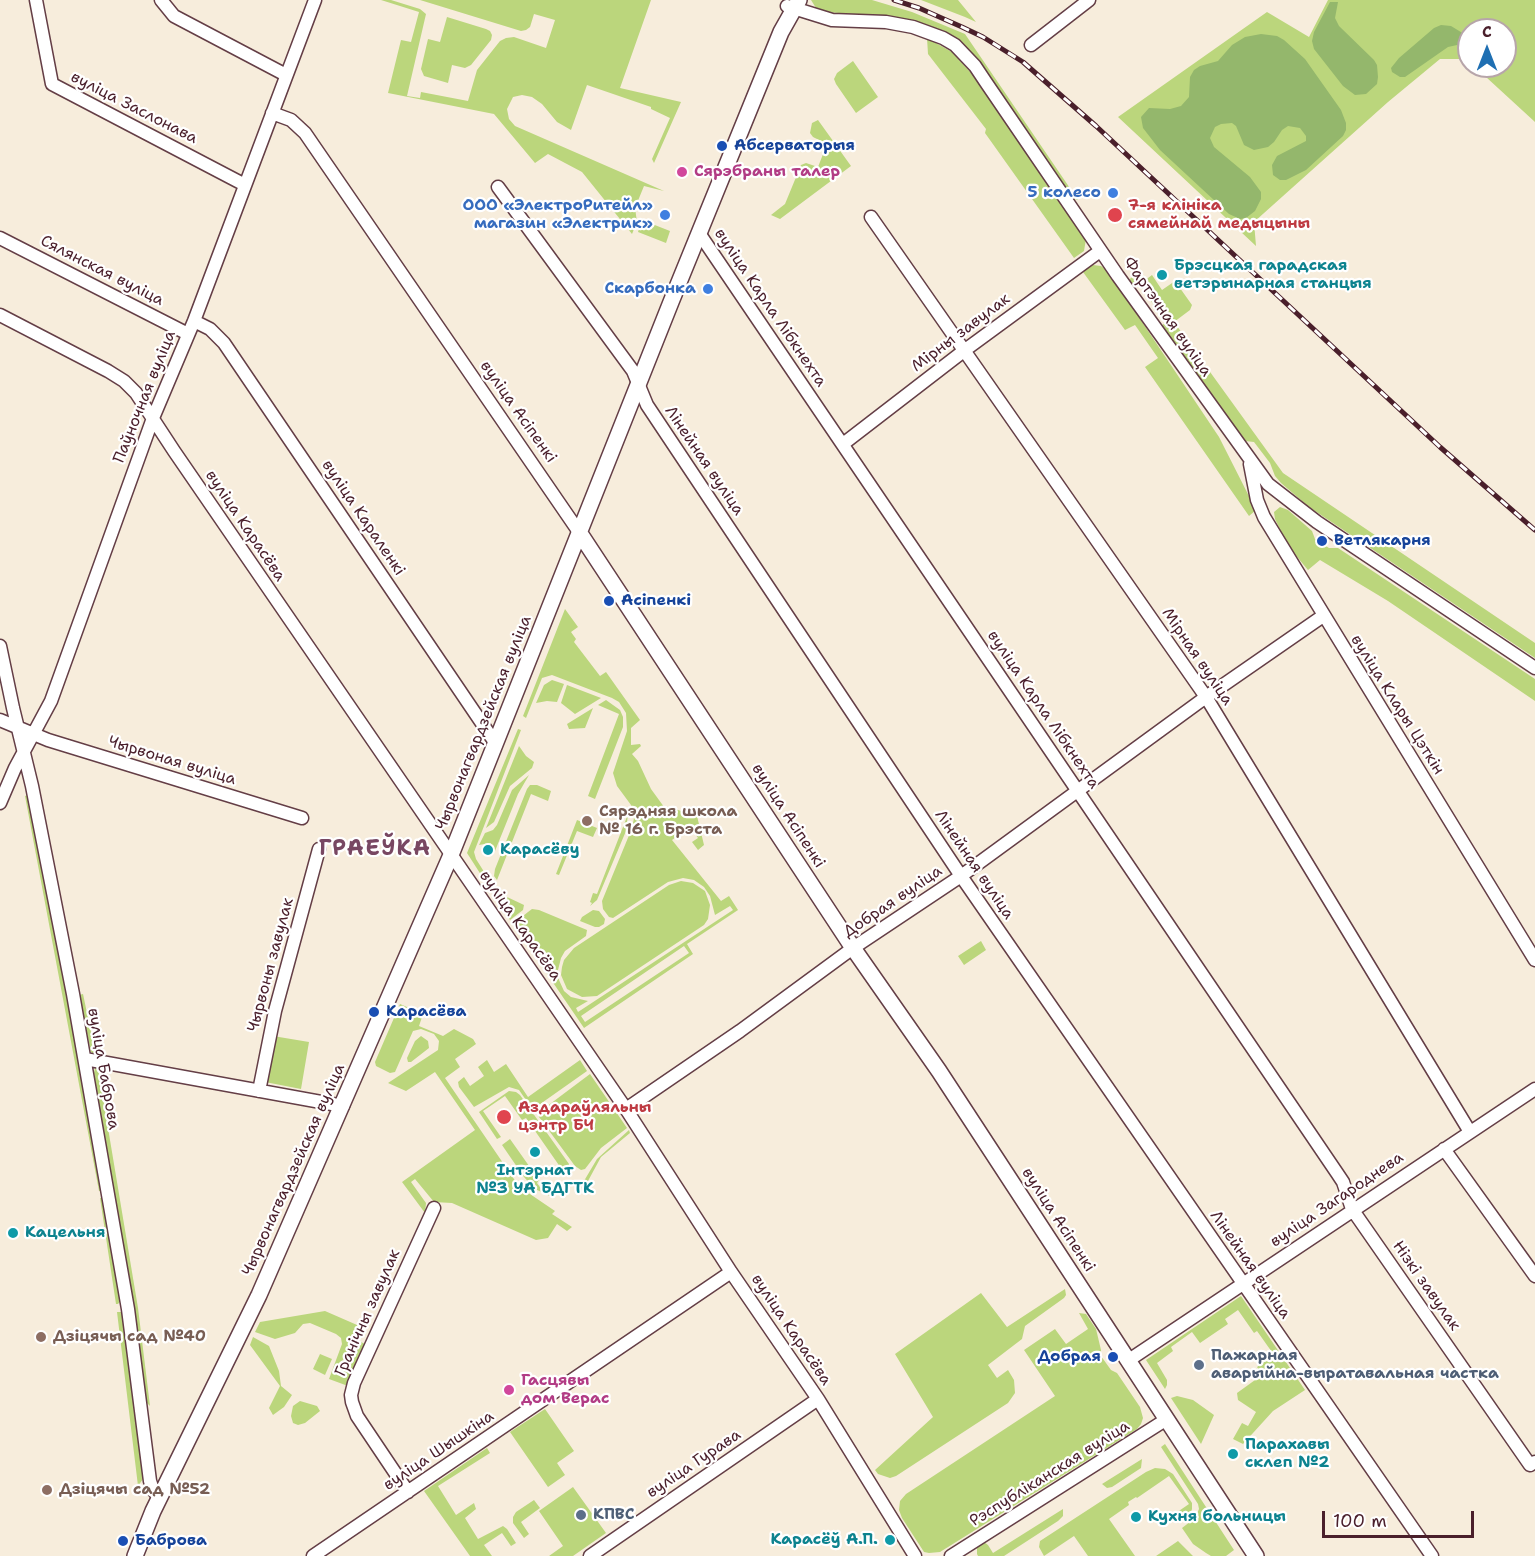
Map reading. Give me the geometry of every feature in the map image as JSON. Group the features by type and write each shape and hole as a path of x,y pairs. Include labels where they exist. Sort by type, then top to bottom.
{"main road":[{"name":"Чырвонагвардзейская вуліца","path":"135,1556 160,1498 259,1295 451,855 699,233 793,4"},
{"name":"вуліца Асіпенкі","path":"579,532 853,948 939,1071 1256,1556"}],"street":[{"name":"вуліца Заслонава","path":"36,0 52,84 245,184"},
{"path":"161,0 174,16 286,75"},
{"name":"Паўночная вуліца","path":"0,803 54,693 153,418 194,321 315,0"},
{"path":"1031,45 1089,0"},
{"name":"Фартэчная вуліца","path":"793,4 832,20 886,22 913,27 935,34 955,45 985,81 1100,251 1268,484 1290,503 1535,668"},
{"name":"вуліца Асіпенкі","path":"273,112 291,120 305,133 579,532"},
{"name":"Лінейная вуліца","path":"498,187 633,371 647,405 961,876 1432,1556"},
{"name":"Мірная вуліца","path":"871,217 1206,697 1470,1132"},
{"name":"вуліца Карла Лібкнехта","path":"699,233 1338,1173 1347,1191 1352,1209"},
{"name":"Сялянская вуліца","path":"0,238 188,334"},
{"name":"Мірны завулак","path":"843,444 965,350 1100,251"},
{"name":"вуліца Карасёва","path":"0,315 97,364 124,381 136,393 626,1109 731,1272 818,1399 915,1556"},
{"name":"вуліца Караленкі","path":"194,321 210,329 224,343 496,744"},
{"name":"вуліца Клары Цэткін","path":"1249,460 1257,500 1264,517 1535,960"},
{"name":"Добрая вуліца","path":"626,1109 740,1031 853,948 961,876 1206,697 1323,616"},
{"name":"вуліца Баброва","path":"0,646 32,786 85,1059 128,1309 150,1481 153,1490 160,1498"},
{"name":"Чырвоная вуліца","path":"0,720 33,735 302,818"},
{"name":"Чырвоны завулак","path":"259,1091 275,1011 319,849"},
{"path":"85,1059 342,1106"},
{"name":"вуліца Загароднева","path":"1129,1360 1535,1089"},
{"path":"1444,1149 1535,1276"},
{"name":"Гранічны завулак","path":"408,1492 357,1416 351,1395 354,1383 434,1208"},
{"name":"Нізкі завулак","path":"1352,1209 1530,1465 1535,1462"},
{"name":"вуліца Шышкіна","path":"313,1556 731,1272"},
{"name":"вуліца Гурава","path":"590,1556 818,1399"},
{"name":"Рэспубліканская вуліца","path":"951,1556 1167,1419"}],"green space":[{"path":"381,0 391,0 420,9 426,14 407,96 420,98 421,92 468,101 477,70 500,41 514,37 546,48 555,20 534,14 530,27 521,31 420,0 651,0 620,88 681,102 654,163 652,159 670,118 651,107 587,85 571,130 557,122 542,104 532,97 522,95 513,97 507,109 509,119 515,126 664,191 644,186 635,208 637,222 632,234 582,172 548,154 535,163 494,114 388,93 401,40 411,42 419,12"},
{"path":"811,0 872,0 912,12 965,34 1078,200 1071,198 972,54 955,38 907,19 827,12 816,8"},
{"path":"921,0 958,0 976,22 965,17"},
{"path":"1328,0 1535,0 1535,122 1487,78 1517,78 1517,18 1457,18 1457,59 1440,59 1388,102 1254,222 1256,246 1118,117 1267,12 1309,37"},
{"path":"1330,2 1338,2 1335,18 1339,26 1377,65 1377,84 1366,94 1355,95 1343,86 1314,49 1312,41 1314,32"},
{"path":"447,17 486,29 492,35 491,40 471,65 465,68 452,65 448,83 424,76 421,69 428,39 440,42"},
{"path":"1441,25 1451,26 1457,30 1457,45 1448,47 1405,77 1392,72 1391,68 1399,58 1434,28"},
{"path":"1261,34 1277,36 1305,59 1341,110 1346,130 1343,136 1306,170 1286,180 1280,180 1273,175 1272,165 1277,156 1306,141 1306,136 1300,128 1288,126 1268,147 1254,150 1244,145 1236,126 1232,123 1215,127 1210,138 1214,147 1250,177 1261,192 1261,199 1255,211 1246,218 1240,219 1229,214 1160,150 1143,128 1141,117 1149,108 1170,109 1181,106 1189,97 1190,77 1194,70 1218,61 1232,45 1245,37"},
{"path":"927,38 952,52 983,86 1086,239 1084,251 1074,258 985,133 986,129 928,54"},
{"path":"853,61 878,97 856,113 834,79 837,73"},
{"path":"818,120 851,166 780,219 771,215 785,204 801,165 806,163 818,167 827,144 810,133 812,123"},
{"path":"642,220 670,231 666,243 638,232"},
{"path":"1093,265 1101,266 1108,271 1219,437 1256,510 1249,516 1145,367 1158,358 1135,325 1125,330 1083,272"},
{"path":"1137,271 1144,281 1152,275 1162,290 1175,281 1192,305 1190,310 1174,322 1283,473 1535,643 1535,658 1309,507 1281,483 1275,476 1270,463 1254,442 1245,441 1222,415 1160,327 1166,322 1138,283 1132,286 1130,279"},
{"path":"1280,507 1288,510 1312,531 1315,539 1329,548 1338,548 1535,679 1535,701 1388,601 1320,560 1308,570 1288,546 1275,519 1274,512"},
{"path":"565,609 578,627 571,632 576,639 574,642 600,676 606,672 640,720 631,728 631,745 640,744 641,746 632,754 638,761 651,789 667,811 672,808 697,816 704,845 698,850 692,842 698,838 690,827 672,840 721,901 729,896 738,910 687,944 693,954 584,1028 513,924 528,912 532,909 539,910 587,930 586,936 565,951 558,970 564,991 571,997 588,1001 576,1008 578,1012 733,910 730,906 715,915 710,896 704,887 694,880 683,878 668,882 613,918 609,917 603,909 602,901 634,818 631,805 617,786 613,773 627,731 626,713 619,702 612,698 552,675 542,678 526,718 523,716","holes":["684,946 689,953 585,1022 581,1016"]},
{"path":"552,680 564,684 557,702 536,703 544,685"},
{"path":"567,685 601,698 575,714 561,703"},
{"path":"606,700 620,710 623,727 595,799 588,796 619,714 598,705"},
{"path":"593,708 585,728 569,729 567,724"},
{"path":"518,729 521,730 474,852 493,886 505,896 524,905 523,910 510,920 467,853"},
{"path":"519,746 534,762 532,768 510,786 494,822 486,828"},
{"path":"529,775 518,794 495,851 494,846 490,843 479,845 485,833 493,830 497,825 512,790"},
{"path":"530,785 537,785 551,791 548,801 531,794 497,880 494,876 495,869"},
{"path":"28,795 104,1191 99,1191 25,796"},
{"path":"628,814 626,831 597,900 590,906 593,893 597,894"},
{"path":"577,820 597,828 593,837 577,831 559,875 556,874"},
{"path":"681,881 693,883 705,891 710,905 708,919 704,925 597,996 582,997 567,989 561,975 562,967 564,960 574,948 669,885"},
{"path":"593,910 599,911 605,919 604,924 599,927 580,921"},
{"path":"981,941 986,950 964,965 958,956"},
{"path":"83,994 96,1056 91,1052 79,995"},
{"path":"400,1004 423,1014 419,1026 443,1036 454,1029 473,1039 476,1044 455,1059 460,1067 445,1078 516,1182 555,1211 552,1214 572,1227 567,1231 557,1224 548,1238 536,1240 452,1203 434,1202 415,1179 411,1182 426,1203 425,1213 402,1182 475,1130 435,1072 406,1091 388,1083 438,1050 439,1041 434,1034 421,1029 413,1031 395,1072 390,1073 376,1066 375,1062"},
{"path":"273,1036 309,1042 301,1089 265,1082"},
{"path":"421,1036 428,1041 429,1048 408,1062 407,1058 415,1041"},
{"path":"487,1060 494,1072 506,1064 528,1097 580,1060 587,1071 536,1107 528,1103 519,1090 509,1087 474,1107 459,1087 458,1082 464,1077 470,1086 484,1076 478,1067"},
{"path":"95,1068 98,1068 138,1308 150,1406 146,1402"},
{"path":"590,1074 627,1128 601,1148 585,1169 581,1170 575,1166 538,1113"},
{"path":"509,1091 520,1095 569,1167 563,1171 526,1118 522,1120 505,1096 483,1111 501,1137 497,1139 479,1112"},
{"path":"629,1130 630,1133 601,1157 582,1192 581,1186 597,1159"},
{"path":"510,1139 539,1180 537,1183 542,1190 545,1188 552,1197 535,1189 524,1177 502,1145"},
{"path":"105,1197 122,1299 118,1304 116,1304 100,1198"},
{"path":"1065,1289 1064,1298 1025,1326 1022,1339 988,1365 997,1378 1008,1370 1014,1380 1015,1393 1008,1403 896,1476 890,1478 878,1474 875,1470 933,1417 895,1354 981,1293 1007,1327"},
{"path":"1241,1296 1305,1390 1273,1411 1243,1444 1233,1439 1242,1423 1248,1426 1256,1412 1238,1400 1237,1393 1262,1375 1257,1367 1274,1355 1257,1331 1254,1333 1238,1310 1225,1319 1228,1324 1200,1343 1192,1332 1171,1347 1173,1351 1157,1363 1167,1380 1165,1389 1146,1360"},
{"path":"325,1311 364,1328 359,1341 367,1345 348,1386 329,1379 342,1344 341,1338 336,1334 310,1323 303,1324 295,1333 275,1339 255,1332 260,1322"},
{"path":"117,1312 121,1312 124,1317 143,1479 138,1486"},
{"path":"1079,1313 1086,1314 1096,1329 1101,1356 1111,1370 1117,1373 1140,1407 1143,1418 1141,1424 1137,1429 940,1552 924,1552 902,1518 899,1510 900,1501 906,1494 1055,1396 1024,1350 1055,1329 1066,1344 1088,1329"},
{"path":"253,1337 269,1346 279,1371 281,1386 292,1395 284,1407 273,1415 269,1408 280,1386 250,1345"},
{"path":"320,1354 332,1359 325,1375 313,1369"},
{"path":"1177,1396 1193,1400 1214,1415 1201,1444 1171,1398"},
{"path":"300,1401 317,1406 320,1411 305,1423 298,1425 293,1423 291,1416 293,1406"},
{"path":"545,1409 574,1451 557,1463 565,1475 548,1487 510,1432"},
{"path":"1165,1444 1234,1550 1226,1556 1211,1556 1206,1553 1193,1544 1182,1528 1195,1518 1199,1509 1198,1504 1161,1447"},
{"path":"487,1448 490,1453 438,1486 456,1515 474,1503 476,1509 465,1518 478,1539 503,1526 516,1543 511,1546 502,1533 484,1545 492,1556 470,1556 424,1491"},
{"path":"1142,1459 1141,1468 1112,1487 1107,1488 1102,1484"},
{"path":"1155,1468 1165,1469 1173,1474 1192,1503 1190,1515 1178,1523 1173,1515 1189,1504 1169,1476 1128,1502 1129,1505 1109,1519 1135,1556 1088,1556 1074,1536 1044,1556 1039,1547 1040,1541"},
{"path":"573,1487 606,1533 573,1556 549,1556 563,1546 539,1511"},
{"path":"534,1500 540,1508 521,1522 529,1534 524,1538 513,1523 513,1517 516,1512"},
{"path":"1063,1509 1063,1516 1058,1521 1004,1556 978,1556 977,1547 980,1543 984,1542 988,1545 993,1553"},
{"path":"1178,1541 1193,1556 1156,1556"}],"railway":[{"path":"894,0 919,8 983,37 1023,62 1096,126 1440,447 1535,530"}],"place":[{"name":"Абсерваторыя","path":"722,146"},
{"name":"Сярэбраны талер","path":"682,172"},
{"name":"5 колесо","path":"1113,193"},
{"name":"ООО «ЭлектроРитейл» магазин «Электрик»","path":"665,215"},
{"name":"7-я клініка сямейнай медыцыны","path":"1115,215"},
{"name":"Брэсцкая гарадская ветэрынарная станцыя","path":"1162,275"},
{"name":"Скарбонка","path":"708,289"},
{"name":"Ветлякарня","path":"1322,541"},
{"name":"Асіпенкі","path":"609,601"},
{"name":"Сярэдняя школа № 16 г. Брэста","path":"587,821"},
{"name":"Карасёву","path":"488,850"},
{"name":"Карасёва","path":"374,1012"},
{"name":"Аздараўляльны цэнтр БЧ","path":"504,1117"},
{"name":"Інтэрнат №3 УА БДГТК","path":"535,1152"},
{"name":"Кацельня","path":"13,1233"},
{"name":"Дзіцячы сад №40","path":"41,1337"},
{"name":"Добрая","path":"1113,1357"},
{"name":"Пажарная аварыйна-выратавальная частка","path":"1199,1365"},
{"name":"Гасцявы дом Верас","path":"509,1390"},
{"name":"Парахавы склеп №2","path":"1233,1454"},
{"name":"Дзіцячы сад №52","path":"47,1490"},
{"name":"КПВС","path":"581,1515"},
{"name":"Кухня больницы","path":"1136,1517"},
{"name":"Карасёў А.П.","path":"890,1540"},
{"name":"Баброва","path":"123,1541"}],"district":[{"name":"ГРАЕЎКА","path":"375,849"}]}
